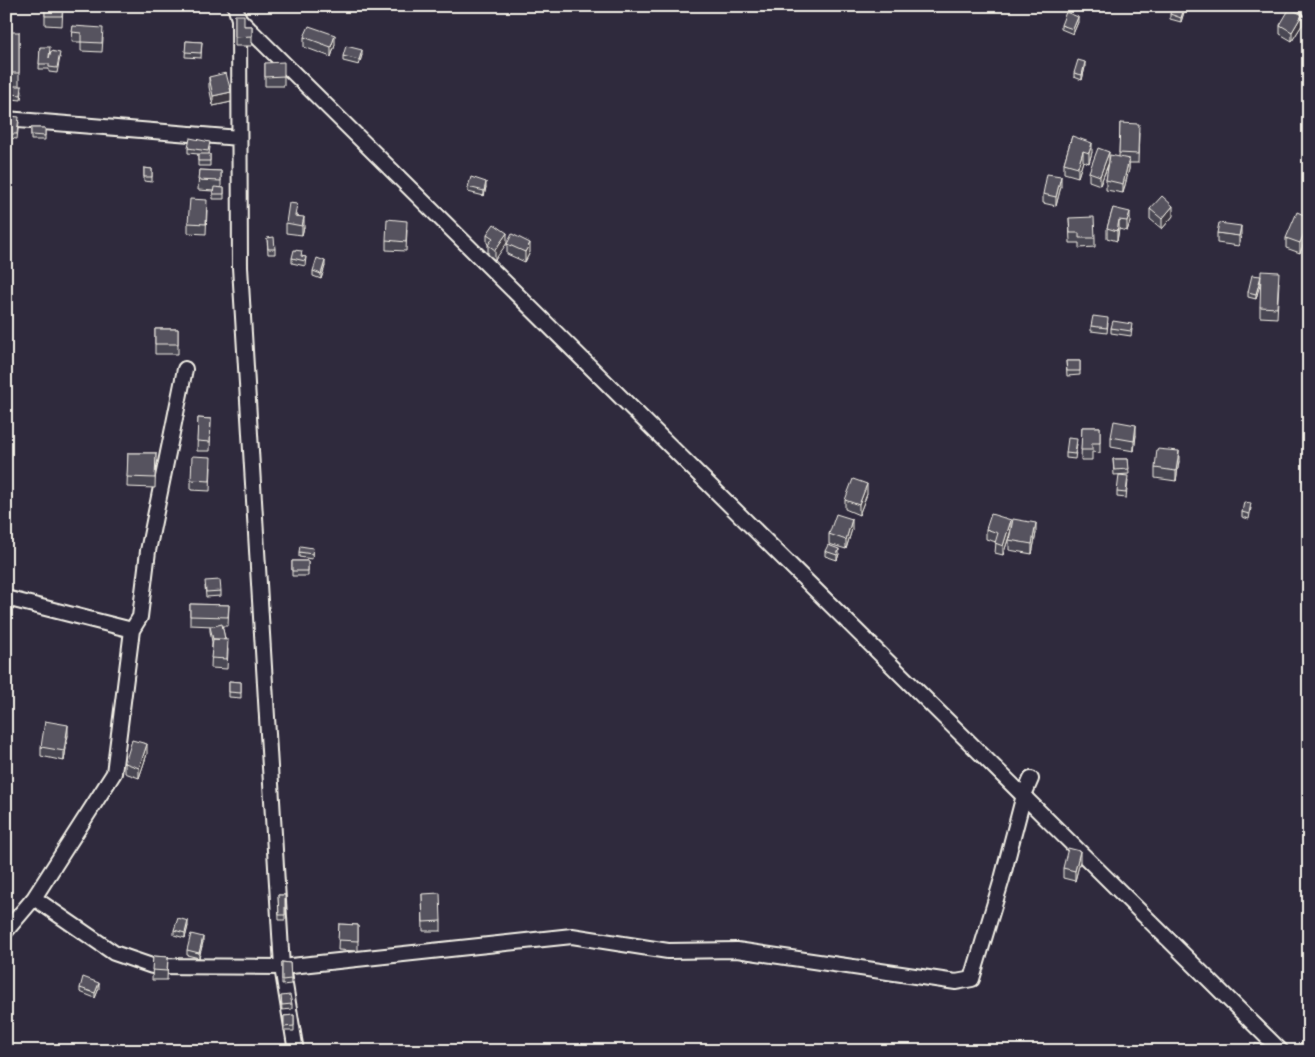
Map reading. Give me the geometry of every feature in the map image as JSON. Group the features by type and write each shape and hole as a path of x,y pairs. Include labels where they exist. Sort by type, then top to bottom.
{"street":[{"path":"1306,6 1309,10"},
{"path":"237,13 240,138 240,267 282,967 296,1051"},
{"path":"237,13 1281,1051"},
{"path":"6,119 240,138"},
{"path":"6,931 34,898 114,773 132,630 140,617 148,551 185,369"},
{"path":"6,598 132,630"},
{"path":"34,898 114,953 152,966 282,967 572,936 668,952 736,950 956,982 972,979 1024,796 1031,779"}],"building":[{"path":"45,6 63,6 62,16 45,16"},
{"path":"1172,6 1184,8 1181,18 1170,14"},
{"path":"1290,8 1302,15 1292,32 1280,25"},
{"path":"1066,12 1078,17 1073,29 1061,25"},
{"path":"235,15 244,15 244,26 252,26 252,36 235,37"},
{"path":"73,26 103,28 102,43 81,42 81,33 72,32"},
{"path":"309,26 335,35 331,47 304,37"},
{"path":"9,32 19,32 19,73 11,73 11,88 6,88 6,39 9,39"},
{"path":"186,41 202,42 201,53 185,52"},
{"path":"346,46 362,50 359,60 343,56"},
{"path":"40,47 50,47 49,58 51,51 60,53 57,68 49,67 49,64 39,64"},
{"path":"1078,60 1085,62 1082,75 1074,73"},
{"path":"284,62 284,76 265,77 265,63"},
{"path":"226,73 231,92 213,96 209,77"},
{"path":"13,86 22,86 21,95 12,94"},
{"path":"11,116 19,117 17,134 9,134"},
{"path":"1120,123 1139,124 1138,154 1119,153"},
{"path":"31,128 45,128 45,136 31,135"},
{"path":"1072,136 1092,143 1089,153 1083,151 1078,167 1064,163"},
{"path":"190,138 210,142 208,151 188,148"},
{"path":"1098,148 1109,152 1100,176 1089,172"},
{"path":"198,154 210,154 210,161 198,161"},
{"path":"1110,155 1129,159 1123,184 1106,180"},
{"path":"144,168 152,169 152,177 144,177"},
{"path":"199,170 221,171 221,181 198,180"},
{"path":"1047,174 1061,176 1056,197 1043,194"},
{"path":"471,177 486,182 484,191 468,187"},
{"path":"214,187 224,188 224,194 213,194"},
{"path":"1162,196 1173,206 1162,219 1150,209"},
{"path":"190,199 207,200 206,224 188,223"},
{"path":"289,203 297,204 295,216 304,217 302,226 286,223"},
{"path":"1113,208 1130,212 1127,221 1119,220 1117,231 1107,228"},
{"path":"1297,212 1309,217 1309,222 1300,243 1286,238"},
{"path":"1094,217 1095,238 1079,238 1079,233 1070,233 1069,218"},
{"path":"387,219 407,221 406,242 386,240"},
{"path":"1219,223 1241,226 1239,236 1217,233"},
{"path":"494,224 507,233 495,250 488,245 493,238 487,234"},
{"path":"512,234 530,243 525,252 507,244"},
{"path":"274,237 275,249 268,249 267,238"},
{"path":"294,250 302,251 301,256 306,257 305,261 292,258"},
{"path":"317,258 325,261 321,274 313,271"},
{"path":"1261,271 1279,272 1277,308 1260,307"},
{"path":"1252,275 1261,276 1256,294 1248,292"},
{"path":"1093,316 1108,318 1107,328 1091,326"},
{"path":"1113,321 1132,324 1131,331 1111,328"},
{"path":"155,329 178,329 178,344 155,344"},
{"path":"1066,361 1080,361 1080,371 1067,371"},
{"path":"198,418 211,419 210,442 197,441"},
{"path":"1114,421 1136,425 1134,441 1111,437"},
{"path":"1082,427 1100,427 1100,443 1092,443 1092,450 1081,450"},
{"path":"1068,438 1077,439 1075,454 1066,453"},
{"path":"1157,449 1179,451 1176,471 1155,468"},
{"path":"128,453 156,453 155,478 127,477"},
{"path":"192,456 211,457 210,481 191,480"},
{"path":"1113,459 1128,459 1129,469 1114,470"},
{"path":"1119,475 1128,476 1126,493 1117,492"},
{"path":"853,479 867,484 859,505 845,500"},
{"path":"1244,502 1251,503 1249,514 1242,512"},
{"path":"836,514 852,519 846,540 829,534"},
{"path":"991,514 1011,520 1003,546 995,543 998,533 986,529"},
{"path":"1013,519 1036,523 1032,544 1009,540"},
{"path":"828,545 839,549 837,555 825,551"},
{"path":"300,546 313,548 312,554 299,552"},
{"path":"292,561 308,561 308,571 292,571"},
{"path":"220,580 221,591 206,592 205,581"},
{"path":"190,604 229,605 228,617 190,616"},
{"path":"222,624 225,639 213,639 210,627"},
{"path":"213,639 228,640 227,659 211,658"},
{"path":"229,681 241,682 241,693 229,692"},
{"path":"45,721 68,725 64,751 41,747"},
{"path":"132,740 147,744 139,768 125,763"},
{"path":"1068,848 1080,851 1075,871 1063,868"},
{"path":"440,893 441,921 423,922 422,894"},
{"path":"278,895 285,895 285,915 279,915"},
{"path":"178,918 188,921 185,933 174,930"},
{"path":"339,924 358,925 358,941 338,940"},
{"path":"191,934 203,937 199,953 187,950"},
{"path":"153,956 168,957 167,971 152,970"},
{"path":"282,962 290,963 291,979 282,980"},
{"path":"83,977 99,983 95,993 80,988"},
{"path":"290,995 292,1004 282,1005 281,996"},
{"path":"294,1015 294,1026 284,1027 284,1016"},
{"path":"1255,1044 1271,1046 1270,1051 1253,1051"},
{"path":"315,1049 326,1049 326,1051 315,1051"}]}
